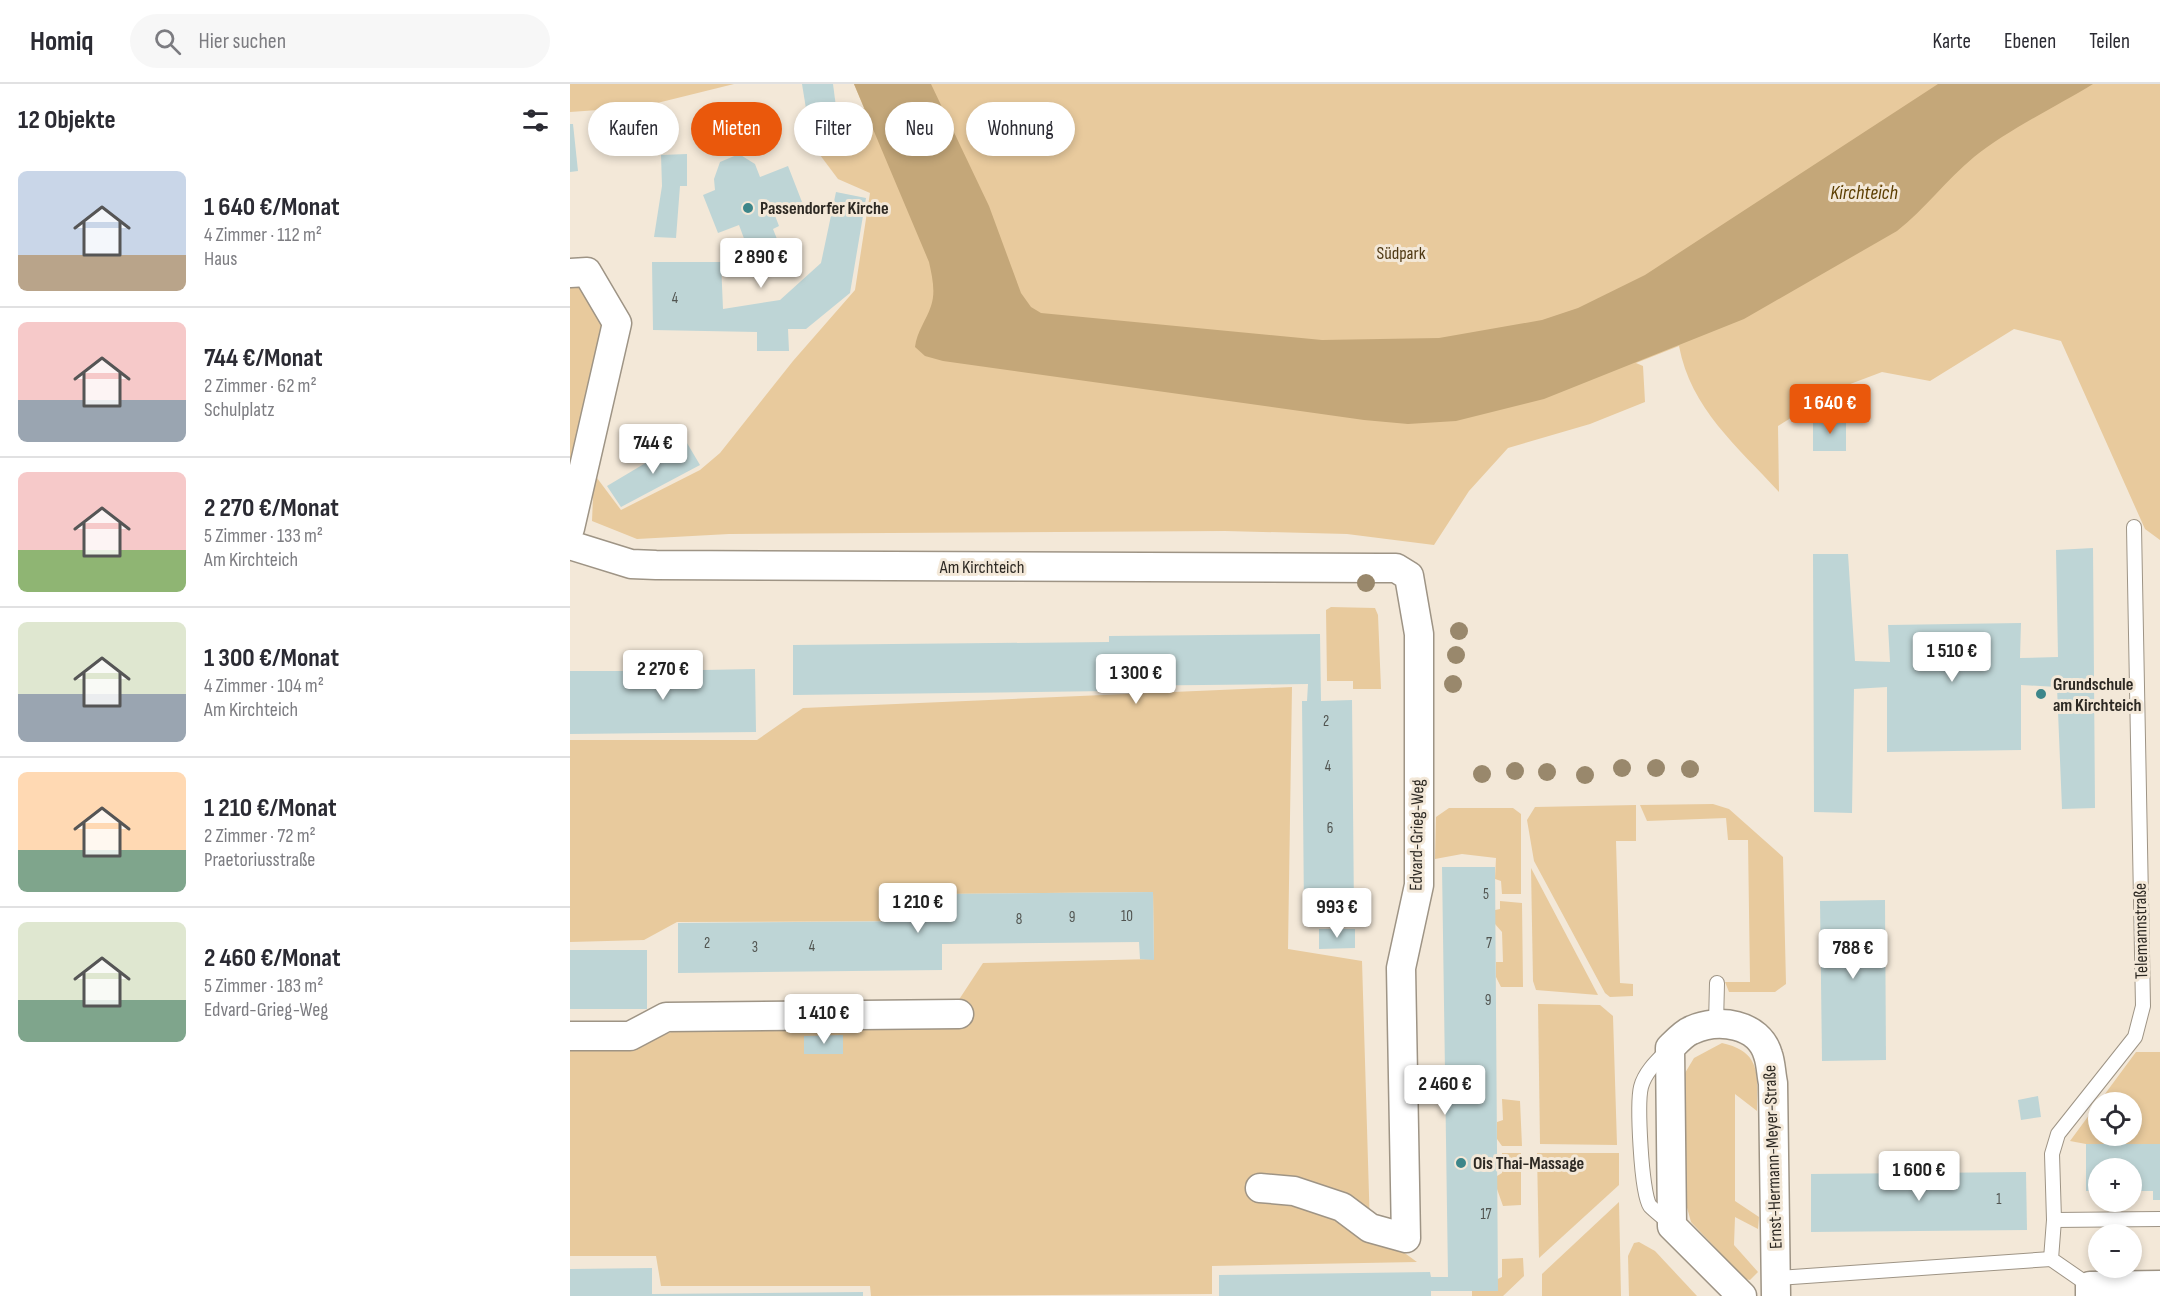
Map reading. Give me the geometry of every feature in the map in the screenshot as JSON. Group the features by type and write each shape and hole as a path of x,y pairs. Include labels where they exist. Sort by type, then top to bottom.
{"street":[{"path":"570,273 587,273 617,323 570,528"},
{"name":"Am Kirchteich","path":"570,545 631,564 656,565 1396,568"},
{"name":"Edvard-Grieg-Weg","path":"1260,1188 1294,1191 1332,1203 1342,1207 1370,1228 1406,1238 1401,968 1419,885 1419,634 1409,576 1396,568"},
{"path":"570,1036 630,1036 666,1017 959,1014"},
{"name":"Ernst-Hermann-Meyer-Straße","path":"1742,1296 1672,1226 1670,1048 1690,1030 1716,1024 1738,1026 1756,1035 1768,1053 1773,1083 1777,1287"},
{"path":"2090,1291 2160,1285"}],"lane":[{"name":"Telemannstraße","path":"2051,1258 2054,1220 2052,1154 2058,1134 2135,1037 2143,1006 2134,527"},
{"path":"1716,1024 1717,982"},
{"path":"2054,1220 2160,1220"},
{"path":"1777,1287 2051,1258 2090,1291"}],"green space":[{"path":"570,84 734,84 661,102 588,102 588,111 570,112"},
{"name":"Südpark","path":"854,84 2160,84 2160,540 2145,529 2061,341 2014,329 1930,381 1882,372 1837,389 1778,426 1779,492 1732,442 1705,408 1685,368 1679,346 1636,363 1643,366 1645,402 1590,424 1508,448 1469,491 1434,545 1347,534 1225,531 729,534 637,539 592,521 594,474 621,510 700,470 720,453 793,361 855,290 870,193 838,179 821,156 873,156 873,102 862,102"},
{"path":"570,280 582,280 604,318 570,489"},
{"path":"1331,607 1375,608 1378,615 1381,689 1353,689 1353,681 1327,681 1326,610"},
{"path":"1292,687 1288,949 1362,961 1370,1228 1417,1262 1212,1266 1212,1294 871,1296 870,1286 661,1286 656,1256 570,1256 570,1048 637,1047 687,1025 941,1027 983,963 1154,959 1153,892 942,894 942,921 677,922 644,940 570,942 570,740 757,740 803,708"},
{"path":"1713,804 1729,809 1783,857 1786,984 1775,992 1729,992 1725,982 1750,982 1748,840 1728,840 1726,818 1647,821 1640,805"},
{"path":"1636,805 1636,841 1616,841 1620,983 1633,984 1633,996 1610,997 1605,993 1534,861 1527,820 1535,807"},
{"path":"1449,808 1513,808 1521,814 1521,894 1502,894 1501,881 1495,879 1496,858 1462,854 1435,859 1436,817"},
{"path":"1531,868 1598,995 1536,990 1533,981"},
{"path":"1500,901 1522,903 1523,987 1501,987 1496,977 1496,962 1503,962 1502,932 1495,924 1495,910 1500,909"},
{"path":"1538,1004 1600,1005 1613,1016 1617,1145 1540,1144"},
{"path":"1722,1043 1745,1053 1755,1068 1757,1077 1757,1111 1735,1094 1735,1201 1759,1217 1758,1229 1735,1217 1734,1245 1758,1272 1750,1280 1745,1279 1691,1222 1686,1204 1685,1073 1694,1058"},
{"path":"2136,1052 2160,1052 2160,1144 2142,1144 2142,1092 2106,1092"},
{"path":"1502,1099 1520,1101 1522,1146 1502,1146 1497,1139 1497,1122 1503,1120"},
{"path":"2088,1117 2088,1144 2070,1141"},
{"path":"1502,1153 1521,1153 1521,1205 1503,1206 1497,1189 1497,1176 1502,1173"},
{"path":"1537,1153 1619,1153 1619,1185 1539,1258"},
{"path":"1619,1202 1621,1296 1542,1296 1542,1274"},
{"path":"1639,1242 1655,1251 1697,1296 1629,1296 1628,1256 1634,1243"},
{"path":"1523,1258 1524,1276 1503,1296 1472,1296 1472,1291 1502,1277 1502,1259"}],"water":[{"name":"Kirchteich","path":"854,84 931,84 940,102 885,102 885,156 954,156 954,132 989,206 1021,293 1031,307 1041,313 1322,340 1439,338 1542,320 1578,308 1645,275 1938,84 2093,84 1987,147 1964,166 1897,231 1744,319 1544,399 1456,421 1408,424 1364,420 943,361 925,356 915,347 933,295 929,262 873,129 873,102 862,102"}],"building":[{"path":"802,84 833,84 835,102 805,102"},
{"path":"570,124 573,124 578,171 570,172"},
{"path":"687,154 687,186 680,186 676,238 654,237 662,186 661,156"},
{"name":"Passendorfer Kirche","path":"734,156 742,156 755,164 760,177 788,166 802,202 774,213 779,226 773,229 781,249 752,260 739,225 718,233 703,195 715,190 714,179 720,162"},
{"path":"836,192 866,198 850,293 806,329 788,329 789,351 757,351 757,332 653,330 652,262 721,262 723,309 780,300 821,263"},
{"path":"1813,419 1846,419 1846,451 1813,451"},
{"path":"687,443 700,465 621,507 607,486 664,452 666,455"},
{"path":"2093,548 2095,808 2062,809 2057,687 2021,685 2021,750 1887,752 1887,687 1854,689 1852,813 1814,812 1813,554 1848,554 1855,661 1890,662 1888,625 2021,623 2020,658 2058,657 2056,550"},
{"path":"1320,634 1321,701 1352,700 1354,912 1304,912 1302,701 1307,701 1308,684 1109,686 1109,691 793,695 793,645 1109,642 1109,636"},
{"path":"642,659 652,659 651,671 755,669 756,732 570,734 570,671 641,671"},
{"path":"1442,867 1495,867 1498,1291 1431,1291 1431,1296 1219,1296 1219,1275 1430,1272 1431,1277 1448,1277"},
{"path":"1153,892 1154,960 1140,959 1139,942 942,944 942,970 678,973 678,923 942,921 942,894"},
{"path":"1885,900 1886,1060 1822,1061 1820,901"},
{"path":"1319,929 1355,929 1355,948 1319,949"},
{"path":"570,950 647,950 647,1009 570,1009"},
{"path":"843,1035 843,1054 804,1054 804,1036"},
{"path":"2038,1096 2041,1117 2021,1120 2018,1100"},
{"path":"2086,1144 2088,1146 2142,1146 2142,1144 2160,1144 2160,1200 2153,1200 2153,1191 2142,1191 2142,1158 2088,1158 2088,1191 2086,1191"},
{"path":"2026,1172 2027,1230 1811,1232 1811,1174"},
{"path":"652,1268 652,1294 863,1292 863,1296 570,1296 570,1269"}],"place":[{"name":"Passendorfer Kirche","path":"748,208"},
{"name":"Grundschule am Kirchteich","path":"2041,694"},
{"name":"Ois Thai-Massage","path":"1461,1163"}]}
